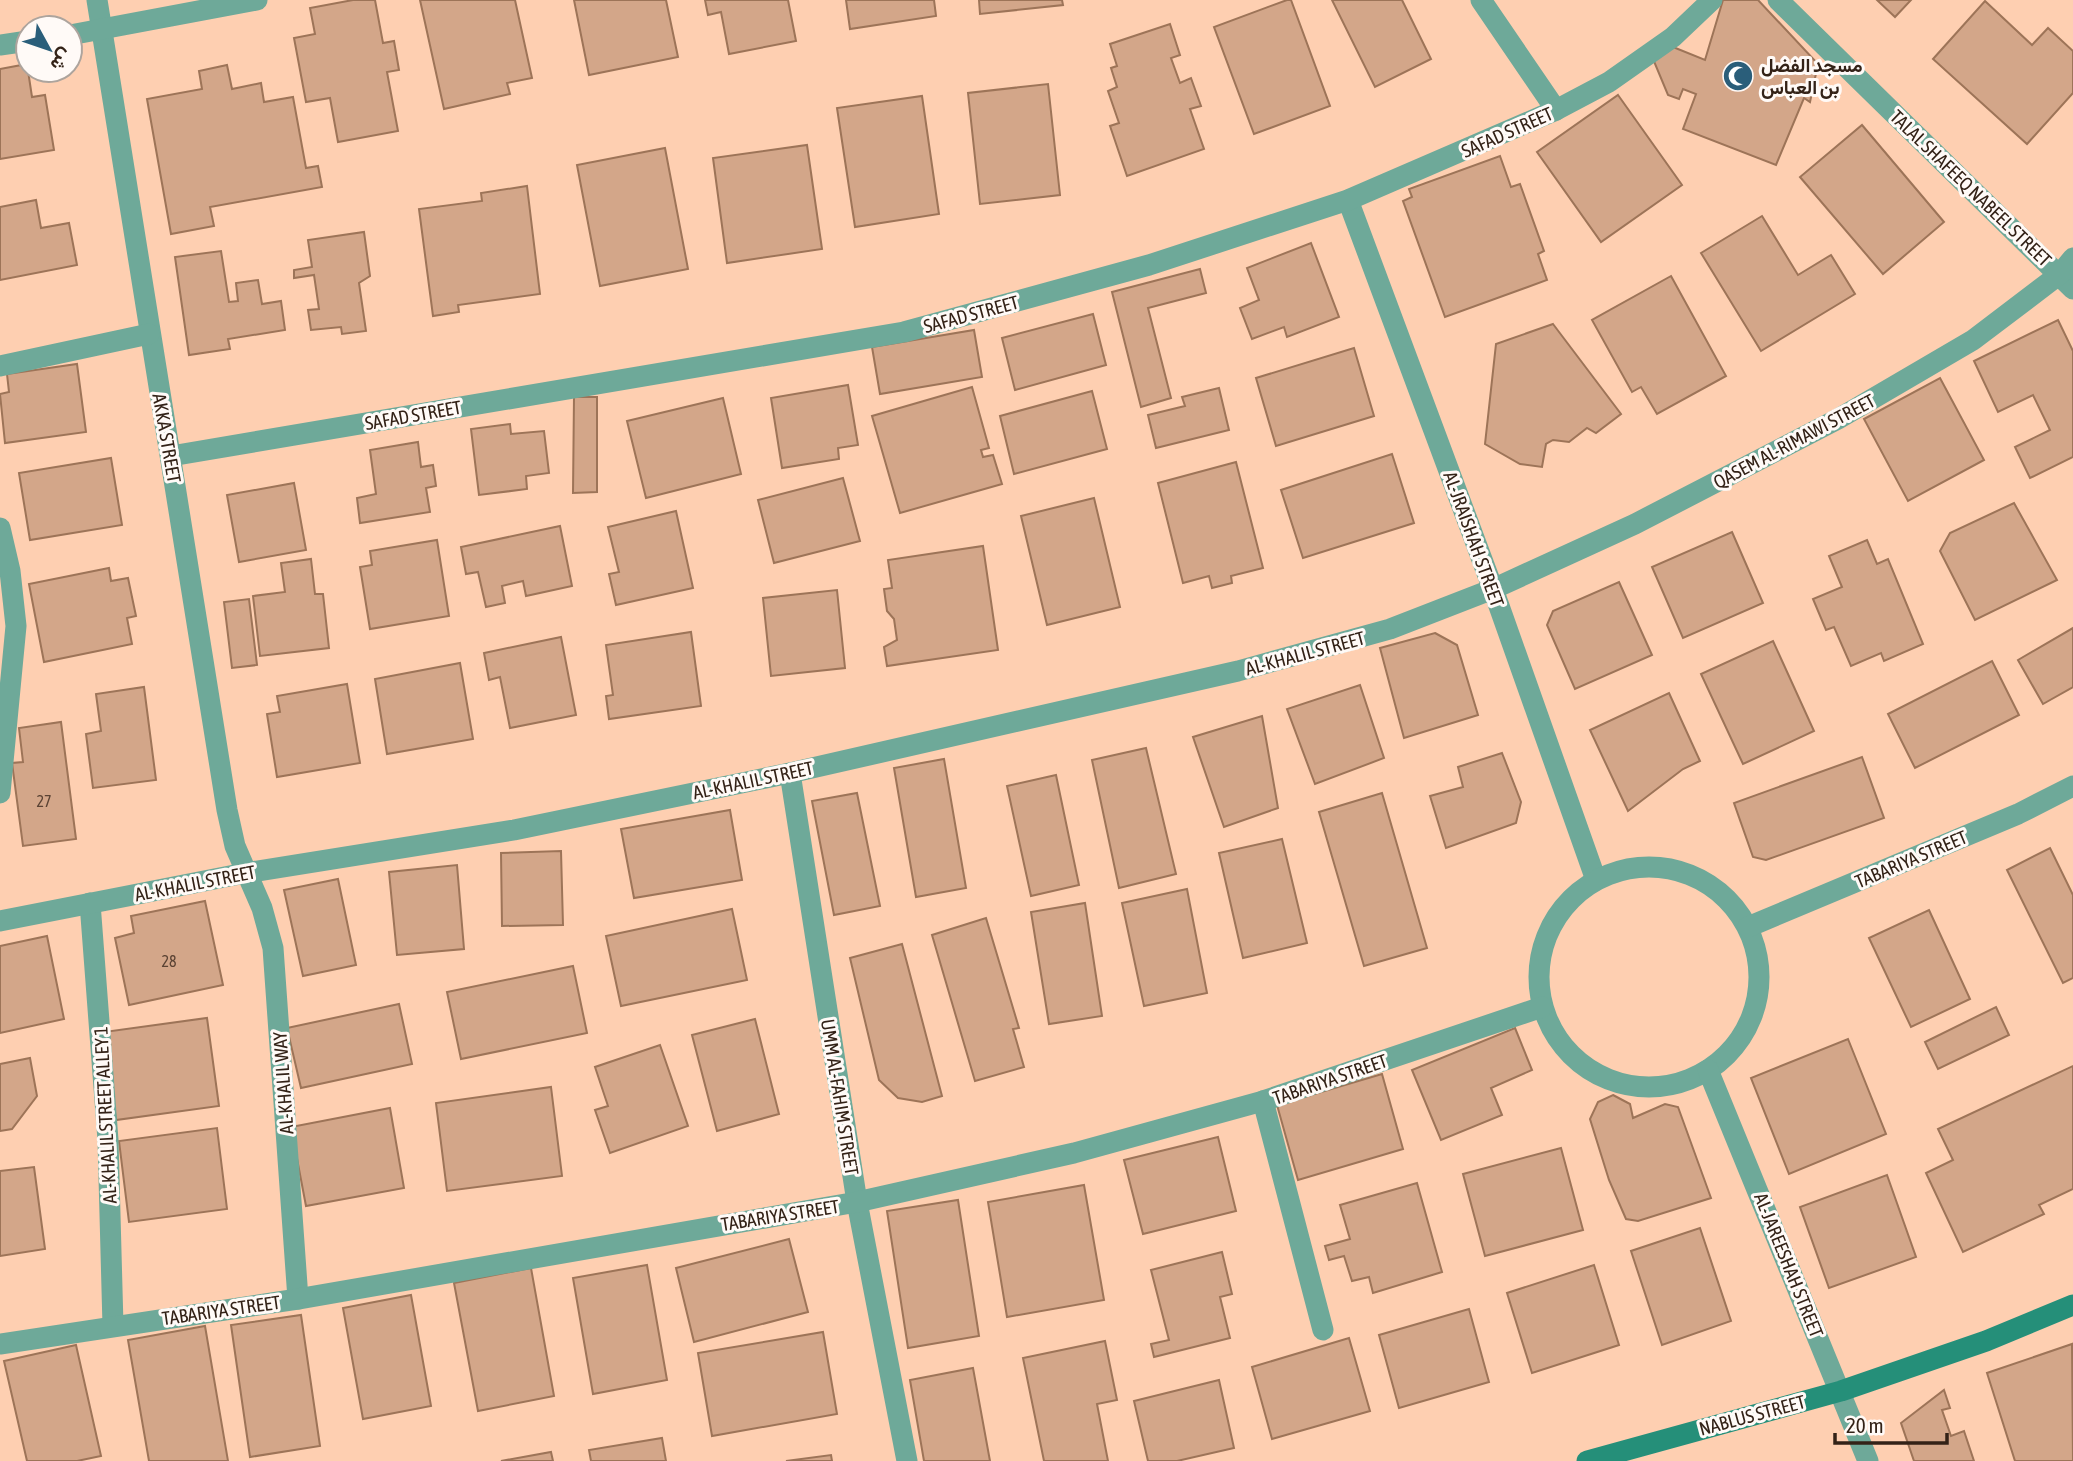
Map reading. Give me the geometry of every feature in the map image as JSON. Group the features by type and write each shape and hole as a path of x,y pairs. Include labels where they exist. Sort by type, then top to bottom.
{"street":[{"name":"AKKA STREET","path":"97,0 228,810 235,846 245,873"},
{"path":"84,33 257,0"},
{"path":"1481,0 1556,110"},
{"name":"SAFAD STREET","path":"171,456 904,332 1149,265 1348,200 1556,110 1609,82 1673,37 1712,0"},
{"name":"TALAL SHAFEEQ NABEEL STREET","path":"1778,0 2069,274"},
{"name":"AL-JRAISHAH STREET","path":"1348,200 1493,589 1596,880"},
{"name":"QASEM AL-RIMAWI STREET","path":"1493,589 1635,524 1838,419 1973,340 2069,274"},
{"path":"0,366 149,334"},
{"path":"0,528 10,571 16,626 0,793"},
{"name":"AL-KHALIL STREET","path":"0,921 245,873 514,830 790,773 1238,671 1390,629 1493,589"},
{"name":"UMM AL-FAHIM STREET","path":"790,773 857,1202 906,1461"},
{"name":"TABARIYA STREET","path":"1748,927 2018,814 2073,786"},
{"path":"1652,866 1682,871 1708,883 1731,902 1748,927 1757,952 1760,978 1756,1006 1745,1031 1729,1053 1708,1070 1677,1084 1643,1088 1609,1080 1579,1064 1556,1038 1542,1006 1539,970 1548,934 1567,903 1596,880 1623,870 1652,866"},
{"name":"AL-KHALIL WAY","path":"245,873 262,908 273,948 298,1299"},
{"name":"AL-KHALIL STREET ALLEY 1","path":"90,903 108,1140 113,1326"},
{"name":"TABARIYA STREET","path":"0,1344 298,1299 857,1202 1074,1153 1263,1101 1542,1006"},
{"name":"AL-JAREESHAH STREET","path":"1708,1070 1868,1461"},
{"path":"1263,1101 1323,1331"},
{"name":"NABLUS STREET","path":"1587,1461 1841,1391 1986,1341 2073,1305"}],"building":[{"path":"353,0 375,0 383,43 394,41 399,70 387,72 398,131 338,142 330,98 306,102 294,38 315,34 310,8"},
{"path":"420,0 515,0 532,78 507,83 510,94 444,109"},
{"path":"574,0 666,0 678,57 589,75"},
{"path":"705,0 788,0 796,41 729,54 721,12 708,15"},
{"path":"846,0 934,0 936,16 850,29"},
{"path":"979,0 1062,0 1063,5 980,14"},
{"path":"1291,0 1330,106 1254,134 1214,27"},
{"path":"1332,0 1402,0 1431,59 1375,87"},
{"name":"مسجد الفضل بن العباس","path":"1723,0 1758,0 1818,64 1810,102 1804,98 1776,165 1683,129 1696,94 1683,89 1679,99 1668,95 1653,59 1668,45 1705,60"},
{"path":"1877,0 1911,0 1895,17"},
{"path":"1985,1 2032,45 2048,28 2073,51 2073,93 2027,144 1933,59"},
{"path":"1170,24 1180,55 1171,58 1180,83 1191,78 1201,106 1190,109 1204,149 1127,176 1110,126 1119,123 1108,91 1117,87 1111,68 1117,66 1110,44"},
{"path":"227,65 232,89 261,83 264,102 293,97 306,168 318,166 322,187 210,207 214,226 171,234 147,99 202,89 199,71"},
{"path":"14,66 14,84 30,84 32,97 45,95 54,150 0,159 0,69"},
{"path":"1048,84 1060,195 980,204 968,93"},
{"path":"1618,95 1682,185 1601,242 1537,152"},
{"path":"922,96 939,214 855,227 837,108"},
{"path":"1862,125 1944,222 1883,274 1800,177"},
{"path":"807,145 822,249 727,263 713,158"},
{"path":"665,148 688,269 600,286 577,165"},
{"path":"1500,156 1511,187 1520,184 1544,251 1538,254 1547,280 1445,317 1403,201 1412,197 1409,189"},
{"path":"527,186 540,294 458,305 459,312 433,316 419,209 482,201 481,193"},
{"path":"36,200 41,228 69,223 77,265 0,280 0,207"},
{"path":"1762,216 1798,275 1831,255 1855,294 1761,351 1701,253"},
{"path":"364,232 370,276 359,283 366,331 342,334 341,327 311,330 308,310 319,309 314,275 294,278 294,270 312,267 308,240"},
{"path":"1311,243 1339,317 1287,337 1284,327 1252,339 1240,308 1259,300 1247,268"},
{"path":"221,251 229,302 238,301 236,283 258,280 262,304 281,301 285,330 228,339 230,349 189,355 175,257"},
{"path":"1200,269 1206,293 1148,308 1171,398 1141,407 1112,292"},
{"path":"1671,276 1726,376 1657,414 1641,387 1632,392 1592,320"},
{"path":"1093,314 1106,365 1015,390 1002,338"},
{"path":"2058,320 2073,351 2073,457 2030,478 2015,447 2050,430 2033,395 1998,412 1974,361"},
{"path":"1553,324 1621,414 1596,433 1587,428 1569,442 1553,440 1546,444 1542,467 1520,464 1485,444 1496,344"},
{"path":"974,330 982,377 880,394 872,347"},
{"path":"1354,348 1374,416 1276,446 1256,378"},
{"path":"77,364 86,432 5,443 0,394 9,392 7,374"},
{"path":"1940,378 1984,460 1908,501 1864,419"},
{"path":"848,385 858,445 838,448 839,459 782,468 771,398"},
{"path":"972,387 989,448 981,450 983,457 993,455 1002,484 900,513 872,416"},
{"path":"1219,388 1229,430 1156,448 1148,415 1185,406 1182,397"},
{"path":"1092,391 1107,449 1014,474 1000,416"},
{"path":"574,397 597,397 597,492 573,493"},
{"path":"723,398 741,474 646,498 627,421"},
{"path":"510,424 511,434 544,431 549,473 526,476 527,489 479,495 471,429"},
{"path":"418,442 421,467 433,465 436,486 426,488 430,512 360,523 357,498 376,494 370,450"},
{"path":"1392,454 1414,523 1303,558 1281,490"},
{"path":"111,458 122,525 30,540 19,473"},
{"path":"1236,462 1263,568 1231,576 1232,583 1212,588 1209,576 1183,583 1158,483"},
{"path":"843,478 860,541 774,563 758,500"},
{"path":"294,483 306,550 239,562 227,495"},
{"path":"1094,498 1120,607 1047,625 1021,516"},
{"path":"2014,503 2057,580 1975,620 1940,551 1950,533"},
{"path":"676,511 693,588 616,605 609,574 619,572 608,527"},
{"path":"560,526 572,586 526,596 523,581 502,586 505,603 486,607 478,572 466,574 461,547"},
{"path":"1732,532 1763,603 1683,638 1652,567"},
{"path":"437,540 449,616 370,629 360,567 372,565 370,551"},
{"path":"1867,540 1877,564 1888,559 1923,644 1884,661 1881,653 1851,666 1834,627 1826,630 1813,599 1842,587 1829,556"},
{"path":"983,546 998,650 887,666 884,647 897,640 894,619 887,611 884,589 892,588 888,560"},
{"path":"311,559 315,594 323,594 329,648 260,656 253,596 285,592 281,563"},
{"path":"109,568 111,581 128,578 136,616 127,618 132,644 44,662 29,584"},
{"path":"1619,582 1652,655 1575,689 1547,625 1553,611"},
{"path":"837,590 845,668 771,676 763,598"},
{"path":"249,599 257,665 232,668 224,602"},
{"path":"2073,628 2073,687 2043,704 2018,660"},
{"path":"691,632 701,706 609,719 606,696 613,695 606,645"},
{"path":"1435,633 1457,645 1478,715 1404,738 1380,648"},
{"path":"561,637 576,715 510,728 500,677 489,680 484,653"},
{"path":"1773,641 1814,731 1743,764 1701,674"},
{"path":"1992,661 2019,715 1915,768 1888,714"},
{"path":"460,663 473,739 387,754 375,679"},
{"path":"347,684 360,763 277,777 267,714 280,712 277,696"},
{"path":"1360,685 1384,758 1315,784 1287,709"},
{"path":"144,687 156,780 93,788 86,734 101,731 96,694"},
{"path":"1669,693 1700,761 1683,769 1628,811 1590,730"},
{"path":"1262,716 1278,808 1224,827 1193,737"},
{"path":"61,722 76,839 23,846 12,763 23,762 19,728"},
{"path":"1146,748 1176,874 1119,888 1092,760"},
{"path":"1502,753 1521,802 1516,823 1446,848 1430,796 1463,787 1458,767"},
{"path":"1862,757 1884,818 1766,860 1753,857 1734,803"},
{"path":"944,759 966,888 916,897 894,768"},
{"path":"1056,775 1079,885 1031,896 1007,786"},
{"path":"857,793 880,906 834,915 812,801"},
{"path":"1382,793 1427,948 1364,966 1319,812"},
{"path":"730,810 742,880 634,898 621,829"},
{"path":"1282,839 1307,943 1243,958 1219,853"},
{"path":"2050,848 2073,895 2073,978 2063,983 2007,870"},
{"path":"561,851 563,925 502,926 501,853"},
{"path":"457,865 464,949 397,955 389,872"},
{"path":"338,879 356,965 303,976 284,890"},
{"path":"1187,889 1207,993 1144,1006 1122,903"},
{"path":"205,901 223,985 129,1005 115,938 134,933 131,916"},
{"path":"1085,903 1102,1016 1049,1024 1031,912"},
{"path":"732,909 747,980 621,1006 606,936"},
{"path":"1929,910 1970,999 1911,1027 1869,938"},
{"path":"986,918 1019,1028 1013,1029 1024,1067 975,1081 932,935"},
{"path":"47,936 64,1019 0,1033 0,946"},
{"path":"902,944 942,1096 922,1102 898,1098 879,1080 850,958"},
{"path":"573,966 587,1033 461,1059 447,992"},
{"path":"399,1004 412,1064 301,1088 287,1028"},
{"path":"1996,1007 2009,1035 1938,1069 1925,1042"},
{"path":"207,1018 219,1106 116,1120 104,1032"},
{"path":"755,1019 779,1114 717,1131 692,1035"},
{"path":"1515,1028 1532,1070 1491,1088 1502,1115 1441,1140 1412,1070"},
{"path":"1848,1039 1886,1134 1789,1174 1751,1078"},
{"path":"660,1045 688,1126 610,1153 595,1110 608,1106 595,1067"},
{"path":"30,1058 37,1096 12,1129 0,1131 0,1064"},
{"path":"2073,1066 2073,1189 2039,1205 2044,1214 1963,1252 1926,1173 1953,1160 1938,1129"},
{"path":"1382,1074 1403,1149 1298,1180 1277,1105"},
{"path":"551,1087 562,1176 447,1191 436,1103"},
{"path":"1613,1095 1630,1104 1633,1118 1665,1104 1678,1107 1711,1198 1638,1221 1626,1219 1609,1180 1590,1119 1598,1102"},
{"path":"390,1108 404,1188 306,1206 291,1127"},
{"path":"217,1128 227,1209 129,1222 119,1141"},
{"path":"1218,1137 1236,1211 1143,1234 1124,1160"},
{"path":"1561,1148 1583,1230 1485,1256 1463,1174"},
{"path":"34,1167 45,1249 0,1256 0,1171"},
{"path":"1887,1175 1916,1257 1829,1288 1800,1207"},
{"path":"1417,1183 1442,1272 1373,1293 1369,1277 1352,1281 1344,1256 1329,1260 1325,1246 1350,1239 1340,1205"},
{"path":"1084,1185 1104,1300 1007,1317 988,1202"},
{"path":"958,1200 979,1336 908,1348 887,1211"},
{"path":"1700,1228 1731,1321 1662,1345 1631,1251"},
{"path":"789,1239 808,1312 694,1342 676,1268"},
{"path":"1222,1252 1232,1294 1220,1297 1230,1338 1154,1357 1151,1344 1169,1340 1151,1270"},
{"path":"647,1265 667,1380 593,1394 573,1278"},
{"path":"1594,1265 1619,1345 1532,1373 1507,1293"},
{"path":"531,1268 554,1396 478,1411 454,1283"},
{"path":"411,1295 431,1406 363,1419 343,1308"},
{"path":"1469,1309 1489,1382 1399,1408 1379,1335"},
{"path":"301,1315 320,1446 250,1457 231,1325"},
{"path":"205,1326 228,1461 149,1461 128,1340"},
{"path":"823,1332 837,1414 712,1436 698,1353"},
{"path":"1349,1338 1370,1411 1272,1439 1252,1367"},
{"path":"1105,1341 1117,1400 1097,1404 1108,1461 1044,1461 1023,1358"},
{"path":"2072,1344 2073,1461 2015,1461 1987,1373"},
{"path":"76,1345 101,1456 77,1461 27,1461 4,1361"},
{"path":"973,1368 990,1461 924,1461 910,1380"},
{"path":"1219,1380 1234,1448 1177,1461 1148,1461 1134,1401"},
{"path":"1944,1390 1950,1408 1942,1410 1951,1436 1964,1431 1974,1461 1914,1461 1901,1423"},
{"path":"662,1438 666,1461 591,1461 589,1450"},
{"path":"551,1452 553,1461 501,1461"},
{"path":"831,1455 832,1461 786,1461"}],"place":[{"name":"مسجد الفضل بن العباس","path":"1738,76"}]}
